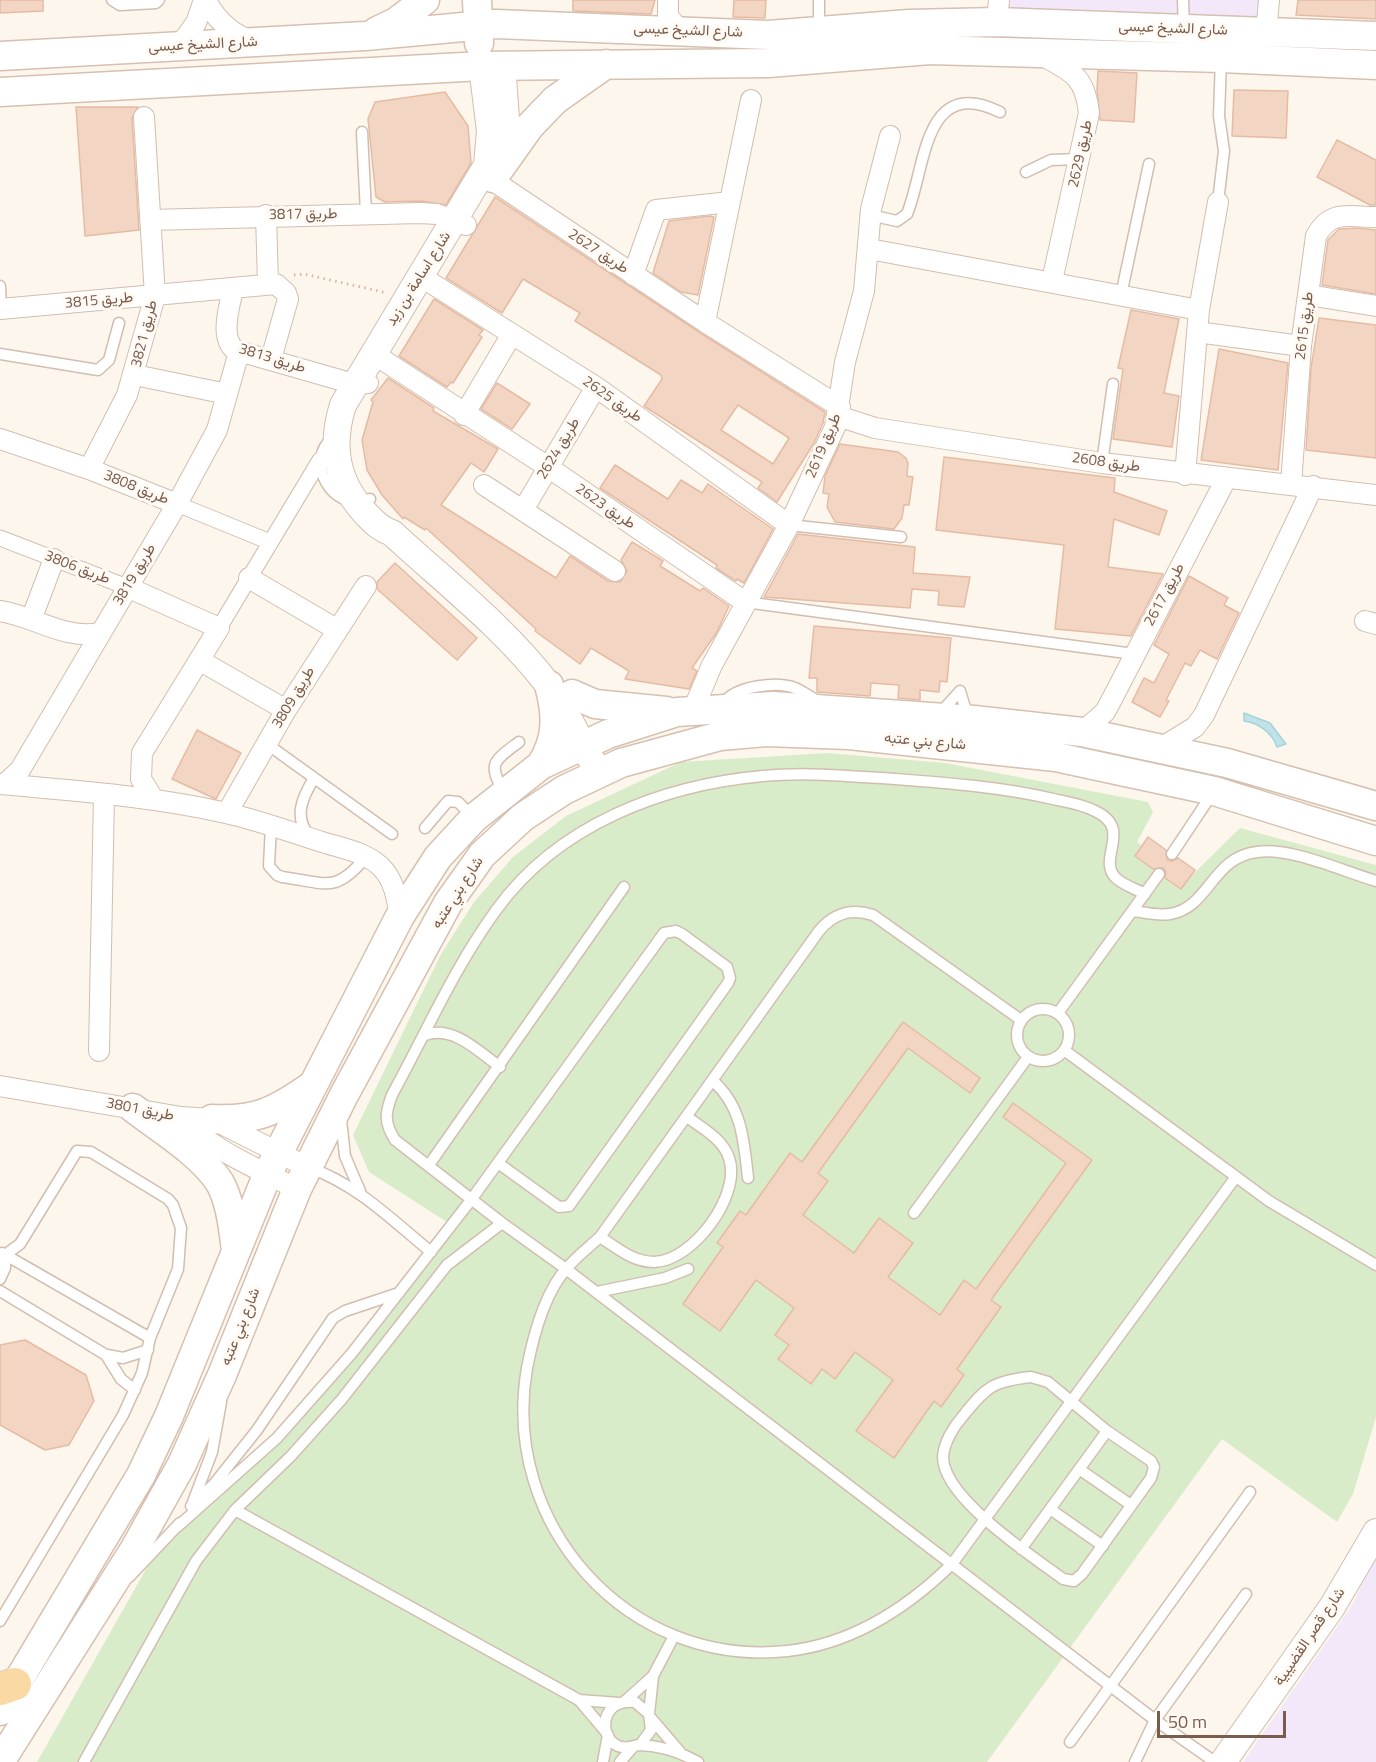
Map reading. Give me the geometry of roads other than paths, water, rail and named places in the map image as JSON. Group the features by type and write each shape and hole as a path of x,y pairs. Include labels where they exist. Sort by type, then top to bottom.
{"main road":[{"path":"365,36 396,22 425,0"},
{"name":"شارع الشيخ عيسى","path":"0,56 365,36 486,12 680,31 768,35 819,33 909,24 998,11 1184,29 1376,36"},
{"name":"شارع اسامة بن زيد","path":"486,12 492,65"},
{"name":"شارع الشيخ عيسى","path":"0,92 492,65 768,63 930,50 1376,65"},
{"path":"492,179 530,126 555,100 606,64"},
{"path":"541,765 556,729 560,690 603,705 697,710"},
{"name":"شارع بني عتبه","path":"5,1695 141,1475 169,1416 273,1162 400,916 438,857 474,818 541,765 590,742 697,710 773,706 975,720 1082,732 1227,763 1376,806"},
{"name":"شارع بني عتبه","path":"0,1762 159,1508 222,1375 302,1178 344,1095 448,903 482,855 523,817 564,790 600,772 660,750 720,736 765,732 849,735 1056,757 1214,791 1376,841"},
{"path":"1214,791 1227,763"},
{"path":"1321,824 1346,819 1376,824"},
{"path":"212,1119 237,1120 267,1114 311,1086"},
{"path":"133,1108 205,1165 220,1184 229,1207 236,1250"}],"street":[{"path":"205,0 219,21 230,30 254,42"},
{"path":"180,45 196,23 205,0"},
{"path":"668,0 668,16 680,31"},
{"path":"1266,32 1269,0"},
{"name":"طريق 2629","path":"1035,52 1079,78 1087,92 1089,113 1052,281"},
{"name":"شارع اسامة بن زيد","path":"492,65 507,118 501,156 492,179 461,222 425,279 369,375 343,405 335,436 337,463 363,501 389,522 392,533 560,690 564,706 600,754 600,772"},
{"name":"شارع اسامة بن زيد","path":"461,222 490,153 492,65"},
{"path":"705,322 751,100"},
{"name":"طريق 3821","path":"89,469 135,375 155,296 144,117"},
{"name":"طريق 2619","path":"697,710 710,684 712,665 789,525 839,412 845,362 864,291 870,215 890,136"},
{"name":"طريق 2627","path":"492,179 839,412"},
{"path":"633,275 656,210 730,202"},
{"path":"1185,475 1199,309 1218,202"},
{"name":"طريق 3817","path":"150,220 366,213 437,214 461,222"},
{"path":"266,215 272,284 282,288 288,299 271,359"},
{"name":"طريق 2615","path":"1291,485 1306,370 1301,346 1316,236 1323,223 1334,216 1376,217"},
{"path":"869,249 1199,309"},
{"name":"شارع اسامة بن زيد","path":"363,501 349,441 351,424 369,375 406,298 425,279"},
{"name":"طريق 2625","path":"425,279 596,387 789,525"},
{"name":"طريق 3815","path":"1,309 272,284"},
{"name":"طريق 3813","path":"233,288 227,339 231,347 239,352 271,359 369,375"},
{"path":"1308,295 1376,306"},
{"path":"1197,332 1301,346"},
{"path":"464,415 512,334"},
{"name":"طريق 3819","path":"2,784 20,770 177,504 217,430 239,352"},
{"path":"135,375 227,394"},
{"name":"طريق 2623","path":"369,375 464,415 548,467 745,602"},
{"name":"طريق 2624","path":"523,510 596,387"},
{"name":"طريق 2608","path":"839,412 875,428 1185,475 1313,486 1376,495"},
{"name":"طريق 3808","path":"0,439 89,469 270,542"},
{"path":"154,800 141,778 142,753 320,460"},
{"name":"طريق 2617","path":"1082,732 1108,706 1226,479"},
{"path":"484,485 615,571"},
{"path":"1160,749 1195,727 1204,715 1313,486"},
{"name":"طريق 3806","path":"0,538 128,587 219,628"},
{"path":"31,620 54,559"},
{"path":"249,578 336,629"},
{"name":"طريق 3809","path":"227,813 286,710 336,629 366,586"},
{"path":"0,611 78,635 99,633"},
{"path":"199,660 286,710"},
{"path":"1108,706 1120,739"},
{"path":"2,784 154,800 227,813 312,839 366,857 388,874 397,898 400,916"},
{"path":"99,1052 104,795"},
{"name":"طريق 3801","path":"0,1086 181,1117 197,1134 212,1144 273,1162 302,1178"},
{"path":"181,1117 212,1119 273,1162"},
{"name":"شارع قصر القضيبية","path":"1223,1762 1332,1607 1374,1531"}],"lane":[{"path":"112,0 120,4 156,3 159,0"},
{"path":"819,0 819,33"},
{"path":"1183,0 1184,29"},
{"path":"1218,202 1224,151 1219,116 1221,58"},
{"path":"870,215 897,221 907,214 930,130 939,117 953,107 969,103 985,104 1000,112"},
{"path":"362,132 366,213"},
{"path":"1026,172 1051,160 1080,159"},
{"path":"1120,295 1149,164"},
{"path":"0,286 1,309"},
{"path":"0,354 98,370 109,360 119,323"},
{"path":"1102,463 1113,384"},
{"path":"335,436 326,443 320,460 330,488 344,501 363,501"},
{"path":"789,525 900,537"},
{"path":"745,602 1134,654"},
{"path":"504,792 493,767 498,758 519,742"},
{"path":"267,744 392,834"},
{"path":"1145,894 1115,877 1109,866 1114,829 1108,819 1086,806 1036,795 946,783 814,776 766,776 697,786 623,809 587,828 554,851 524,878 497,908 460,968 392,1095 385,1118 394,1140 471,1200 597,1292 1155,1720 1215,1762"},
{"path":"312,839 305,831 300,813 304,795 314,778"},
{"path":"1172,854 1214,791"},
{"path":"425,828 448,801 458,802 474,818"},
{"path":"271,826 269,866 282,877 340,882 351,875 366,857"},
{"path":"1134,911 1159,914 1182,911 1192,905 1230,860 1256,852 1283,853 1376,881"},
{"path":"1058,1013 1159,874"},
{"path":"429,1165 500,1067 572,958 624,887"},
{"path":"1022,1020 879,918 861,911 849,911 837,915 819,931 600,1237 566,1269 535,1330 523,1392 522,1424 529,1466 549,1521 568,1551 590,1579 616,1603 674,1636 713,1648 750,1652 787,1651 824,1644 859,1632 892,1614 923,1593 952,1564 1235,1178"},
{"path":"104,1594 134,1573 177,1527 247,1467 302,1412 402,1292 664,933 676,931 727,967 730,978 728,983 569,1206 559,1207 498,1163"},
{"path":"1043,1009 1058,1013 1068,1026 1068,1043 1064,1050 1051,1060 1043,1061 1028,1057 1018,1044 1018,1028 1022,1020 1034,1010 1043,1009"},
{"path":"425,1035 445,1032 455,1036 500,1067"},
{"path":"1064,1050 1235,1178 1308,1227 1376,1265"},
{"path":"914,1213 1028,1057"},
{"path":"713,1081 731,1101 738,1115 748,1179"},
{"path":"344,1095 342,1136 345,1156 361,1194"},
{"path":"600,1237 636,1258 664,1260 690,1247 724,1204 732,1182 729,1157 723,1145 687,1117"},
{"path":"0,1621 77,1494 135,1390 150,1338 178,1269 181,1228 177,1212 168,1199 91,1152 82,1149 74,1153 20,1244 2,1253"},
{"path":"302,1178 345,1182 431,1252"},
{"path":"84,1762 196,1561 236,1510 291,1456 342,1399 447,1265 502,1223"},
{"path":"0,1279 5,1268 2,1253"},
{"path":"2,1253 150,1338"},
{"path":"597,1292 665,1278 688,1269"},
{"path":"0,1291 106,1355 123,1358 148,1350"},
{"path":"191,1506 207,1492 257,1430 333,1318 345,1311 402,1292"},
{"path":"106,1355 121,1379 135,1390"},
{"path":"177,1527 191,1506 204,1478 212,1452 222,1400 222,1375"},
{"path":"1031,1377 1048,1382 1107,1431 1151,1461 1154,1467 1151,1478 1079,1579 1074,1581 1063,1579 1021,1549 985,1519 948,1476 943,1456 952,1429 985,1389 1003,1380 1031,1377"},
{"path":"1021,1549 1107,1431"},
{"path":"1079,1469 1131,1506"},
{"path":"1070,1742 1250,1492"},
{"path":"1050,1509 1103,1546"},
{"path":"236,1510 579,1700 616,1744 680,1752"},
{"path":"1135,1762 1155,1720 1246,1594"},
{"path":"620,1762 651,1730 649,1715 653,1676 674,1636"},
{"path":"603,1762 607,1734 606,1718 653,1676"},
{"path":"579,1700 635,1702 680,1752 698,1762"}],"water":[{"path":"1244,713 1270,723 1286,744 1277,747 1272,737 1264,729 1244,721"}]}
